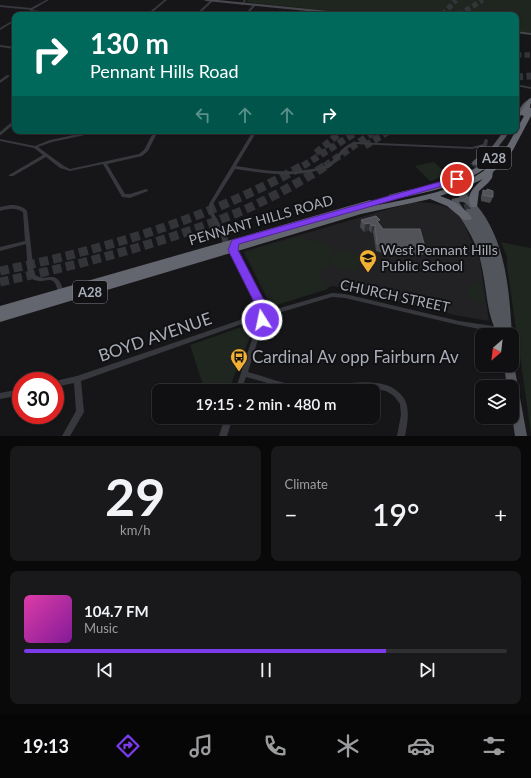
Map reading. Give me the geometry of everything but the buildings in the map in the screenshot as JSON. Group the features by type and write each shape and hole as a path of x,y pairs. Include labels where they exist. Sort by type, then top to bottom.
{"highway":[{"path":"519,121 531,100"},
{"name":"A28","path":"519,130 531,110"},
{"name":"PENNANT HILLS ROAD","path":"0,310 230,245 379,207 428,192 463,177 488,163 498,154 511,134"},
{"name":"A28","path":"453,189 492,169 504,155 517,134"},
{"path":"428,192 470,211 474,192 489,176 492,169"},
{"path":"428,192 447,186 453,189"},
{"name":"PENNANT HILLS ROAD","path":"0,318 230,245"}],"main road":[{"path":"206,0 243,2 255,5 318,12"},
{"path":"519,32 531,34"},
{"path":"519,114 531,100"},
{"path":"476,163 493,149 505,134"},
{"path":"453,189 470,211 486,246 495,273 503,328"},
{"path":"510,372 521,436"}],"street":[{"path":"30,11 48,0"},
{"path":"151,12 166,0"},
{"path":"199,12 212,1"},
{"path":"248,12 255,5"},
{"path":"0,6 46,12"},
{"path":"0,29 12,22"},
{"path":"0,46 12,48"},
{"path":"0,82 8,76"},
{"path":"519,86 531,88"},
{"path":"0,134 12,124"},
{"path":"35,147 51,141 85,134"},
{"path":"0,140 35,147 62,167 70,170 144,154 154,134"},
{"path":"240,384 263,315 263,308 211,212 211,204 253,134"},
{"path":"233,167 276,174 301,173 326,167 334,162 347,145 356,143 472,148 485,145 486,140"},
{"path":"11,175 46,155"},
{"path":"104,163 124,196 130,196 146,190"},
{"path":"0,209 14,206 21,207 25,211 30,271 33,277 37,279 56,280 59,282 61,292"},
{"path":"0,249 28,242"},
{"name":"CHURCH STREET","path":"263,315 326,296 338,295 482,328"},
{"name":"BOYD AVENUE","path":"64,382 77,379 263,315"},
{"path":"244,374 308,390 324,390 362,384 378,386 394,392 403,402 404,416 401,436"},
{"path":"66,436 80,412 77,379"},
{"path":"0,396 12,394"},
{"path":"223,436 227,424"}],"shaded area":[{"path":"248,0 531,0 531,33 519,31 519,12 339,12 246,2"},
{"path":"434,162 448,175 430,181 415,166"},
{"name":"West Pennant Hills Public School","path":"414,202 431,203 444,206 455,211 464,224 480,261 489,321 455,315 333,286 271,306 244,253 245,251"},
{"path":"297,237 334,246 326,269 317,272 328,289 273,306 245,252"},
{"path":"501,242 531,248 531,433 519,350 519,328 516,328 507,257"},
{"path":"336,249 361,255 356,271 330,265"},
{"path":"470,283 482,285 485,303 467,298"},
{"path":"256,322 231,384 203,384 190,345"}],"waterway":[{"path":"280,12 284,11"}],"tunnel":[{"path":"445,12 456,0"},
{"path":"463,12 483,0"},
{"path":"519,55 531,55"},
{"path":"519,77 531,76"},
{"path":"316,153 338,134"},
{"path":"303,166 353,134"},
{"path":"325,166 371,134"},
{"path":"365,146 384,134"},
{"path":"0,271 79,253 156,230 231,201 304,165"},
{"path":"0,282 124,252 184,233 255,205 327,165"},
{"path":"470,211 464,187 467,176 474,165"}],"place":[{"name":"West Pennant Hills Public School","path":"368,273"},
{"name":"Cardinal Av opp Fairburn Av","path":"239,372"}],"route":[{"path":"262,320 263,308 233,250 235,242 376,201 427,189 457,179"}]}
